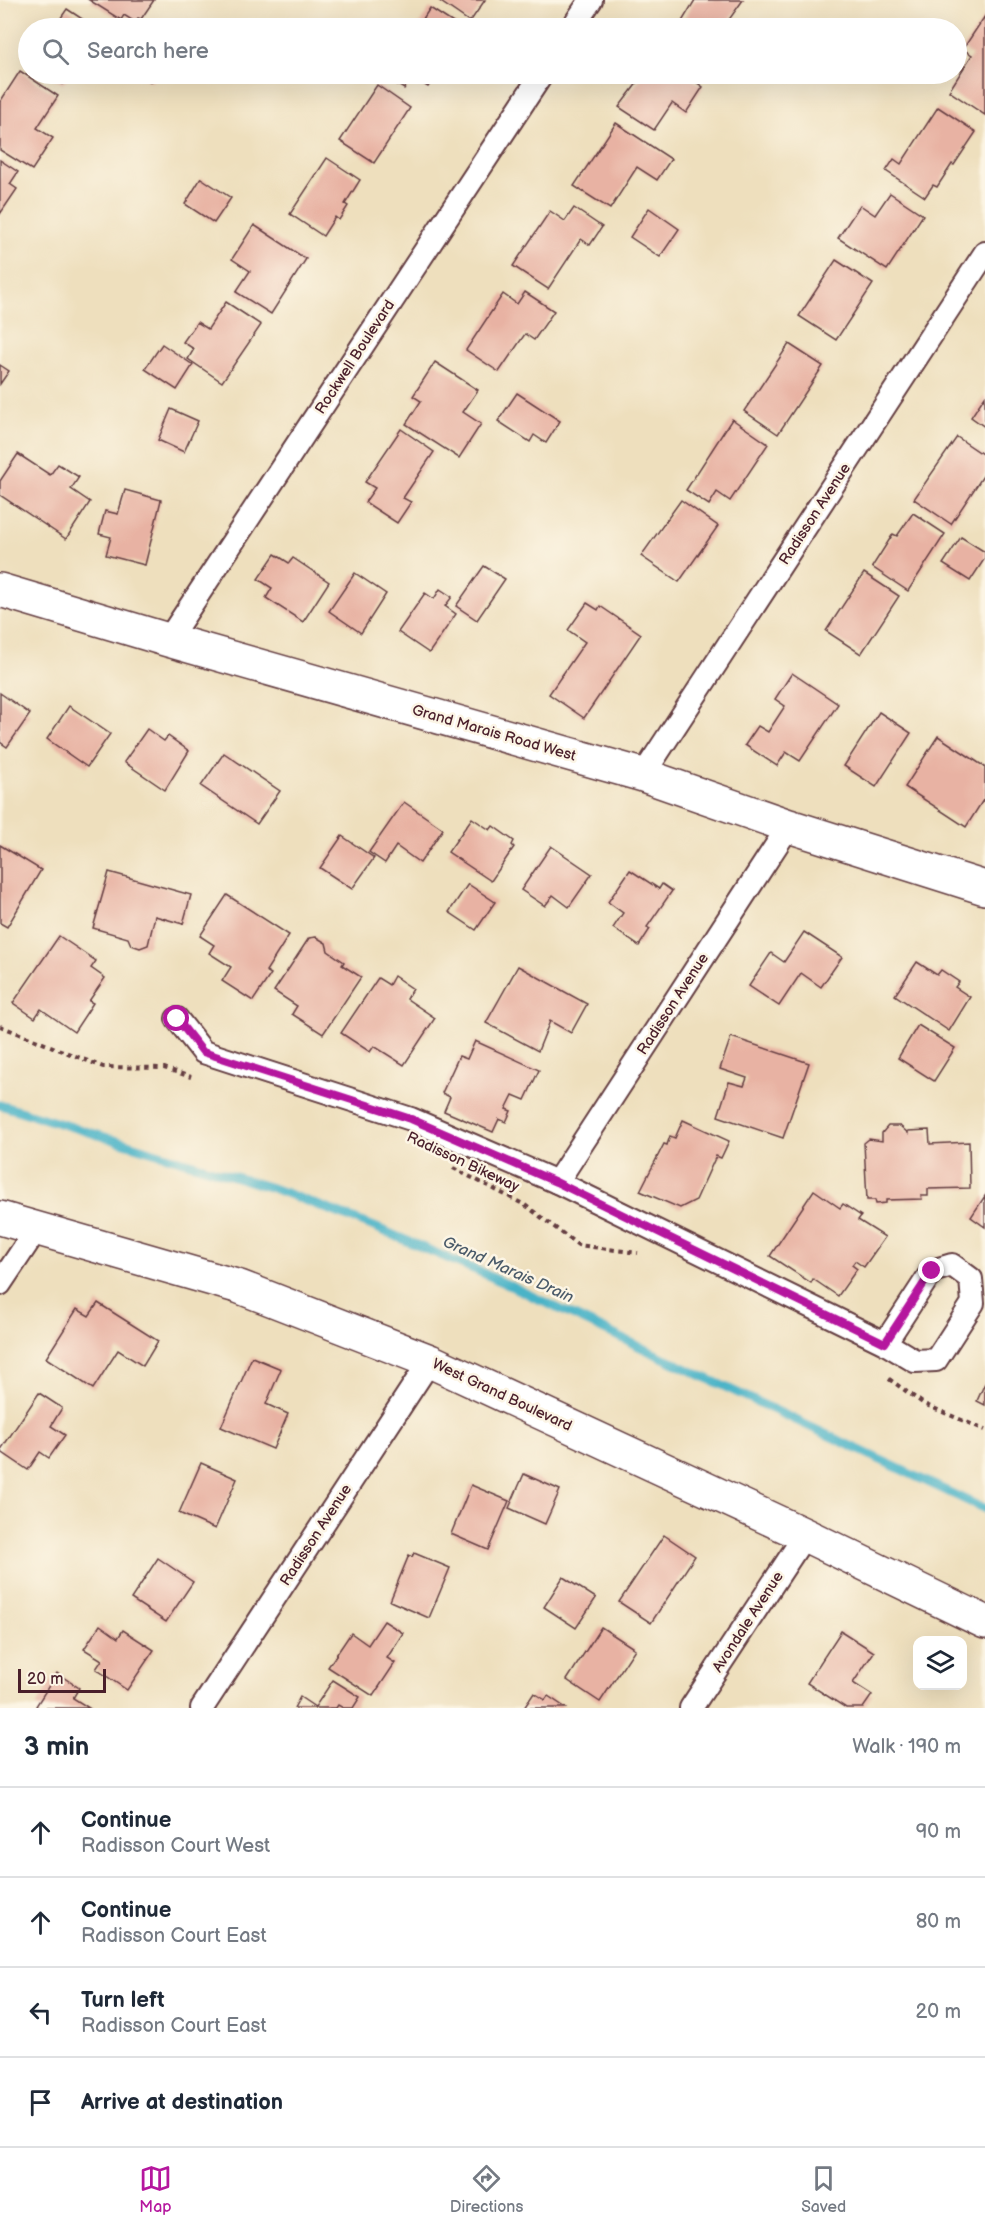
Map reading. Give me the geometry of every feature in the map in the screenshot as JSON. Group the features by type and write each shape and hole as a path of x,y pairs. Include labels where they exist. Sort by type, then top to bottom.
{"street":[{"path":"579,18 591,0"},
{"name":"Rockwell Boulevard","path":"168,640 535,84"},
{"name":"Radisson Avenue","path":"643,775 985,253"},
{"name":"Grand Marais Road West","path":"0,590 643,775 789,826 985,888"},
{"name":"Radisson Avenue","path":"556,1182 789,826"},
{"path":"177,1019 203,1052 411,1119 556,1182 885,1343"},
{"name":"West Grand Boulevard","path":"0,1218 240,1287 430,1361 806,1535 985,1622"},
{"path":"0,1284 36,1230"},
{"name":"Radisson Avenue","path":"202,1708 430,1361"},
{"name":"Avondale Avenue","path":"692,1708 806,1535"}],"path":[{"path":"0,1026 103,1067 164,1068 197,1079"},
{"name":"Radisson Bikeway","path":"450,1167 525,1205 578,1245 636,1252 646,1257"},
{"path":"881,1373 924,1404 985,1430"}],"building":[{"path":"89,0 154,0 142,18 129,18 124,15 122,18 118,18"},
{"path":"438,0 485,0 473,18 464,18"},
{"path":"695,0 743,0 730,18 684,18"},
{"path":"430,8 446,18 424,18"},
{"path":"67,9 81,18 61,18"},
{"path":"985,16 985,115 949,91 953,84 967,84 967,63 972,55 967,52 967,43"},
{"path":"18,74 18,84 40,84 58,96 37,128 53,138 32,170 0,150 0,102"},
{"path":"396,84 407,84 404,89"},
{"path":"636,84 699,84 703,87 686,113 672,103 654,130 619,107"},
{"path":"377,85 410,108 374,163 340,141"},
{"path":"938,107 976,132 937,187 933,185 925,197 886,171 894,159 901,164"},
{"path":"616,123 671,159 657,180 637,167 610,209 574,186"},
{"path":"327,158 360,180 345,204 348,206 339,220 335,217 323,236 290,214"},
{"path":"0,160 18,172 10,184 17,189 0,214"},
{"path":"201,178 231,198 214,223 185,204"},
{"path":"890,193 923,215 887,270 838,238 860,205 875,215"},
{"path":"574,208 602,227 590,245 581,239 548,289 513,266 550,211 565,221"},
{"path":"649,208 679,229 660,257 630,237"},
{"path":"254,225 306,259 271,314 236,292 250,271 232,259"},
{"path":"836,260 873,284 836,340 799,316"},
{"path":"525,292 554,311 534,340 525,334 499,372 466,350 503,294 517,304"},
{"path":"226,302 261,325 222,382 188,359 194,349 183,342 197,322 208,329"},
{"path":"162,344 193,365 177,390 145,369"},
{"path":"789,344 823,366 778,434 744,411"},
{"path":"435,362 478,390 463,412 481,424 459,458 406,424 421,401 413,396"},
{"path":"0,365 9,371 0,384"},
{"path":"517,393 560,421 546,443 534,435 530,442 498,421"},
{"path":"985,396 985,427 971,417"},
{"path":"171,409 198,421 184,452 158,440"},
{"path":"732,419 768,444 730,501 717,492 709,505 686,490"},
{"path":"401,429 434,452 403,498 411,502 397,523 365,502 375,488 365,482"},
{"path":"957,437 985,456 985,473 951,524 914,499"},
{"path":"18,454 50,475 58,464 79,477 71,489 90,502 66,539 0,495 0,481"},
{"path":"125,490 161,500 145,565 106,555 111,537 99,534 105,511 118,514"},
{"path":"681,500 718,526 679,582 641,556"},
{"path":"913,513 945,534 908,591 872,567 893,534 897,536"},
{"path":"961,537 985,552 985,558 970,581 943,564"},
{"path":"275,554 289,563 293,558 329,582 303,622 266,598 272,588 258,579"},
{"path":"484,566 505,579 477,620 456,606"},
{"path":"355,573 386,594 361,633 329,611"},
{"path":"864,573 899,596 861,654 826,631"},
{"path":"440,589 452,597 445,606 456,614 429,653 398,632 425,593 434,599"},
{"path":"587,603 598,610 600,606 641,634 584,718 549,694 585,642 568,630"},
{"path":"792,673 838,704 800,761 786,752 777,766 745,745 758,726 768,732 785,706 775,699"},
{"path":"0,693 30,714 7,747 0,742"},
{"path":"69,706 110,734 87,767 47,739"},
{"path":"879,712 911,733 876,787 844,766"},
{"path":"147,729 164,741 168,736 189,751 165,790 124,762"},
{"path":"938,736 985,767 985,797 966,827 905,787"},
{"path":"224,753 280,791 257,824 201,786"},
{"path":"404,802 443,829 420,863 396,846 385,863 369,852"},
{"path":"472,818 490,830 493,826 514,841 512,845 514,847 491,881 448,852"},
{"path":"342,836 374,858 352,889 320,868"},
{"path":"0,845 41,870 7,927 0,923"},
{"path":"551,846 592,874 569,907 553,895 545,906 521,890"},
{"path":"630,870 659,889 662,884 672,891 647,927 650,929 639,946 613,928 623,913 608,902"},
{"path":"109,872 191,895 183,924 155,916 148,945 140,948 131,945 128,938 93,928"},
{"path":"468,884 495,902 476,930 449,912"},
{"path":"227,895 289,935 266,971 271,974 253,1001 222,981 231,967 209,953 214,945 200,936"},
{"path":"804,932 842,957 821,987 801,973 779,1006 749,986 771,953 784,962"},
{"path":"59,936 96,961 91,968 105,978 89,1001 93,1003 74,1032 41,1009 35,1018 13,1003"},
{"path":"316,937 326,943 328,951 344,962 342,965 361,977 323,1034 292,1014 297,1006 274,991 309,938"},
{"path":"917,962 937,975 941,970 959,982 955,987 970,997 949,1031 895,995"},
{"path":"518,966 587,1004 571,1033 550,1021 538,1051 486,1023"},
{"path":"394,976 413,989 407,999 435,1018 404,1065 374,1046 370,1052 341,1033 378,978 389,985"},
{"path":"918,1025 955,1048 934,1081 898,1058"},
{"path":"731,1037 809,1063 783,1138 718,1116 729,1082 744,1086 747,1078 720,1069"},
{"path":"475,1041 539,1070 525,1100 513,1095 506,1109 511,1111 506,1122 499,1119 493,1132 444,1111 450,1097 442,1093 459,1056 467,1059"},
{"path":"683,1120 729,1141 721,1158 716,1156 696,1200 680,1208 640,1191 664,1144 667,1145 670,1136 675,1138"},
{"path":"888,1126 900,1126 908,1133 908,1131 929,1130 930,1144 969,1142 970,1188 928,1189 928,1196 921,1196 922,1199 886,1200 886,1203 876,1204 875,1200 867,1200 864,1143 869,1139 882,1141 882,1133"},
{"path":"814,1190 840,1208 843,1204 861,1216 858,1220 885,1237 864,1267 855,1261 852,1265 857,1269 838,1296 813,1279 811,1283 770,1256"},
{"path":"985,1196 985,1227 971,1217"},
{"path":"98,1303 158,1341 143,1366 118,1350 93,1389 46,1358 77,1309 89,1316"},
{"path":"252,1357 281,1369 266,1404 288,1414 273,1449 221,1427"},
{"path":"985,1383 985,1405 977,1401"},
{"path":"39,1393 62,1408 51,1426 65,1435 49,1458 40,1452 28,1470 0,1451"},
{"path":"201,1463 237,1479 215,1529 179,1513"},
{"path":"524,1474 560,1490 545,1524 509,1508"},
{"path":"471,1485 509,1501 488,1550 451,1534"},
{"path":"664,1535 695,1556 651,1623 619,1602"},
{"path":"414,1553 450,1568 429,1618 390,1601 409,1555 412,1557"},
{"path":"158,1558 193,1582 166,1622 131,1599"},
{"path":"563,1577 596,1598 576,1628 544,1607"},
{"path":"384,1621 403,1633 387,1658 395,1663 373,1696 328,1667 351,1633 368,1645"},
{"path":"100,1625 118,1638 123,1630 154,1650 127,1690 96,1669 102,1660 84,1649"},
{"path":"601,1627 635,1649 600,1702 567,1680"},
{"path":"841,1631 874,1652 853,1683 872,1695 863,1708 846,1708 807,1683"},
{"path":"57,1673 79,1688 73,1698 89,1708 39,1708 36,1706"},
{"path":"333,1680 360,1697 353,1708 343,1708 338,1705 336,1708 294,1708 300,1697 315,1707"},
{"path":"534,1693 545,1700 548,1696 566,1708 524,1708"}],"waterway":[{"name":"Grand Marais Drain","path":"0,1105 275,1189 372,1226 485,1274 985,1509"}],"route":[{"path":"177,1019 203,1052 411,1119 556,1182 885,1343 932,1271"}]}
